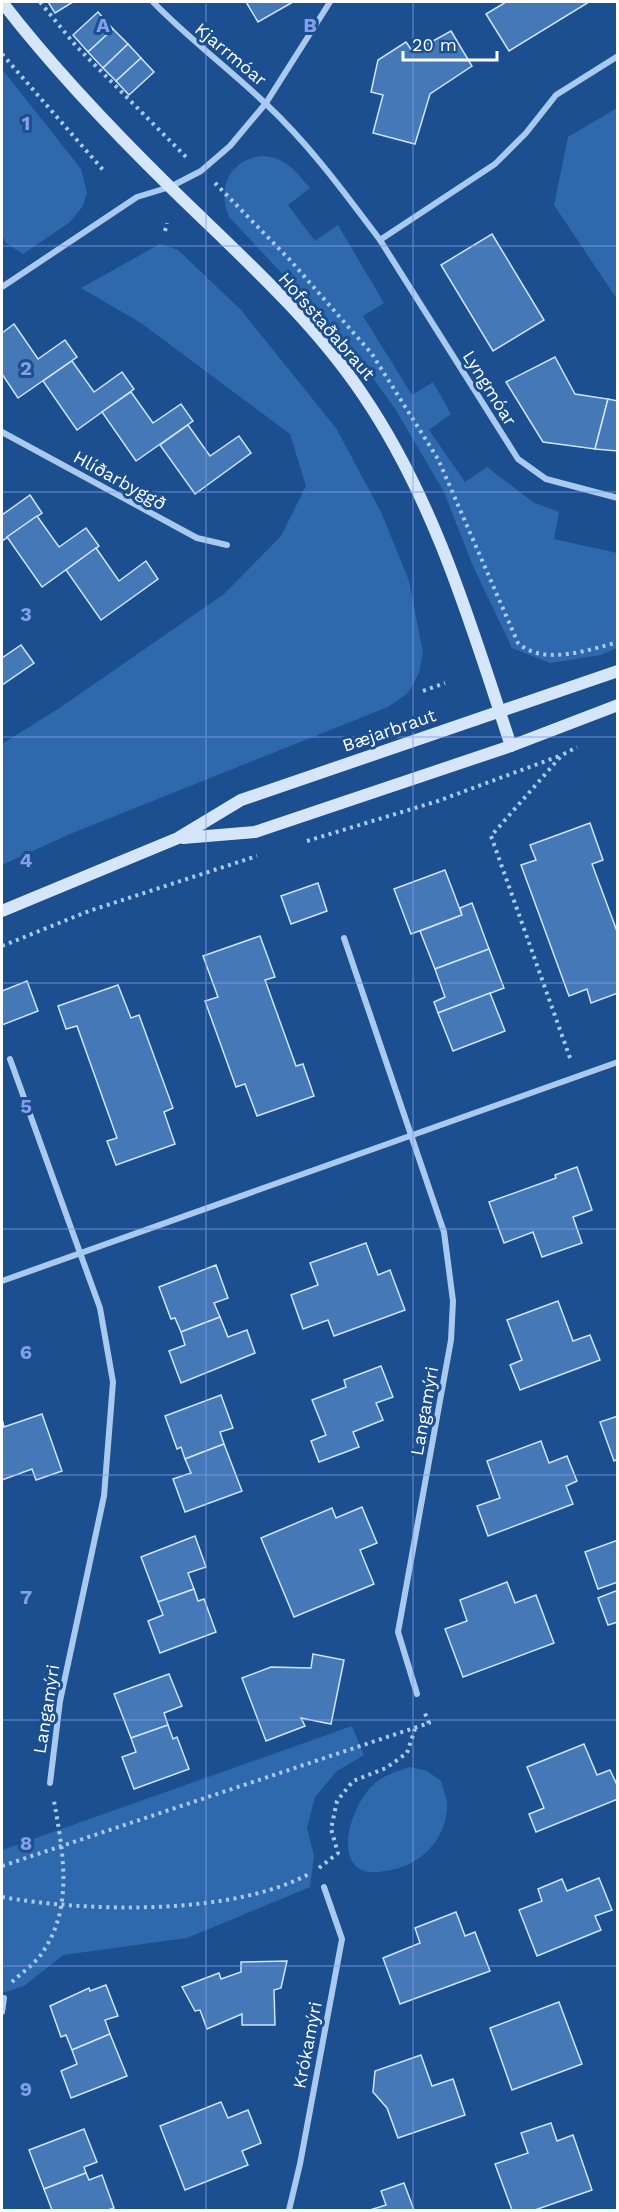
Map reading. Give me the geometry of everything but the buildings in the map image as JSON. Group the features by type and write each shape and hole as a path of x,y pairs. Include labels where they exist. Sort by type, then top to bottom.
{"street":[{"name":"Hofsstaðabraut","path":"2,2 100,116 288,304 325,345 363,395 424,503 459,589 511,746"},
{"name":"Kjarrmóar","path":"153,2 181,31 266,103"},
{"name":"Kjarrmóar","path":"170,186 201,171 230,146 266,103 330,2"},
{"path":"380,240 495,164 526,133 556,95 618,56"},
{"name":"Lyngmóar","path":"266,103 327,169 380,240 518,459 546,479 618,498"},
{"path":"2,287 137,197 170,186"},
{"name":"Hlíðarbyggð","path":"2,432 197,538 227,545"},
{"name":"Bæjarbraut","path":"2,911 178,838 241,800 618,670"},
{"name":"Bæjarbraut","path":"178,838 255,832 511,746 618,705"},
{"name":"Langamýri","path":"344,939 444,1232 453,1301 451,1340 438,1423 398,1632 417,1694"},
{"name":"Langamýri","path":"10,1059 100,1308 113,1382 104,1496 60,1701 50,1783"},
{"path":"2,1281 618,1062"},
{"name":"Krókamýri","path":"289,2211 300,2164 342,1939 324,1887"},
{"path":"2,2012 4,1998"}],"path":[{"path":"40,2 76,46 228,195"},
{"path":"2,54 104,171"},
{"path":"165,231 167,223"},
{"path":"533,651 558,655 579,653 618,642"},
{"path":"423,691 445,683"},
{"path":"576,1076 490,836 562,755 582,744"},
{"path":"2,1866 429,1723"},
{"path":"2,1897 63,1905 187,1905 253,1893 294,1882 317,1870 338,1853 331,1829 337,1801 353,1781 386,1768 407,1753 415,1728"},
{"path":"4,1998 7,1986 42,1954 61,1918 63,1905 61,1846 50,1783"},
{"path":"317,1870 324,1887"}],"shaded area":[{"path":"2,69 81,169 87,193 83,206 70,222 23,254 6,243 2,235"},
{"path":"617,108 617,299 554,205 568,137"},
{"path":"262,156 284,162 310,188 288,205 315,241 338,225 384,303 363,316 412,395 433,382 451,414 429,430 465,482 487,467 533,502 559,512 554,539 617,553 617,648 601,655 550,663 512,648 472,564 444,492 394,407 347,343 229,217 224,196 229,177 241,163"},
{"path":"160,244 178,250 241,310 336,428 381,512 409,581 423,653 419,673 408,693 388,707 70,834 2,865 2,744 61,707 224,594 281,536 306,486 290,434 141,323 81,288"},
{"path":"352,1726 364,1755 337,1771 315,1797 307,1828 314,1856 310,1887 187,1938 63,1955 24,1986 2,1993 2,1850"},
{"path":"410,1767 427,1771 441,1781 447,1805 441,1832 428,1851 419,1859 397,1869 377,1872 362,1870 350,1857 348,1846 351,1823 356,1811 367,1792 377,1782"}]}
